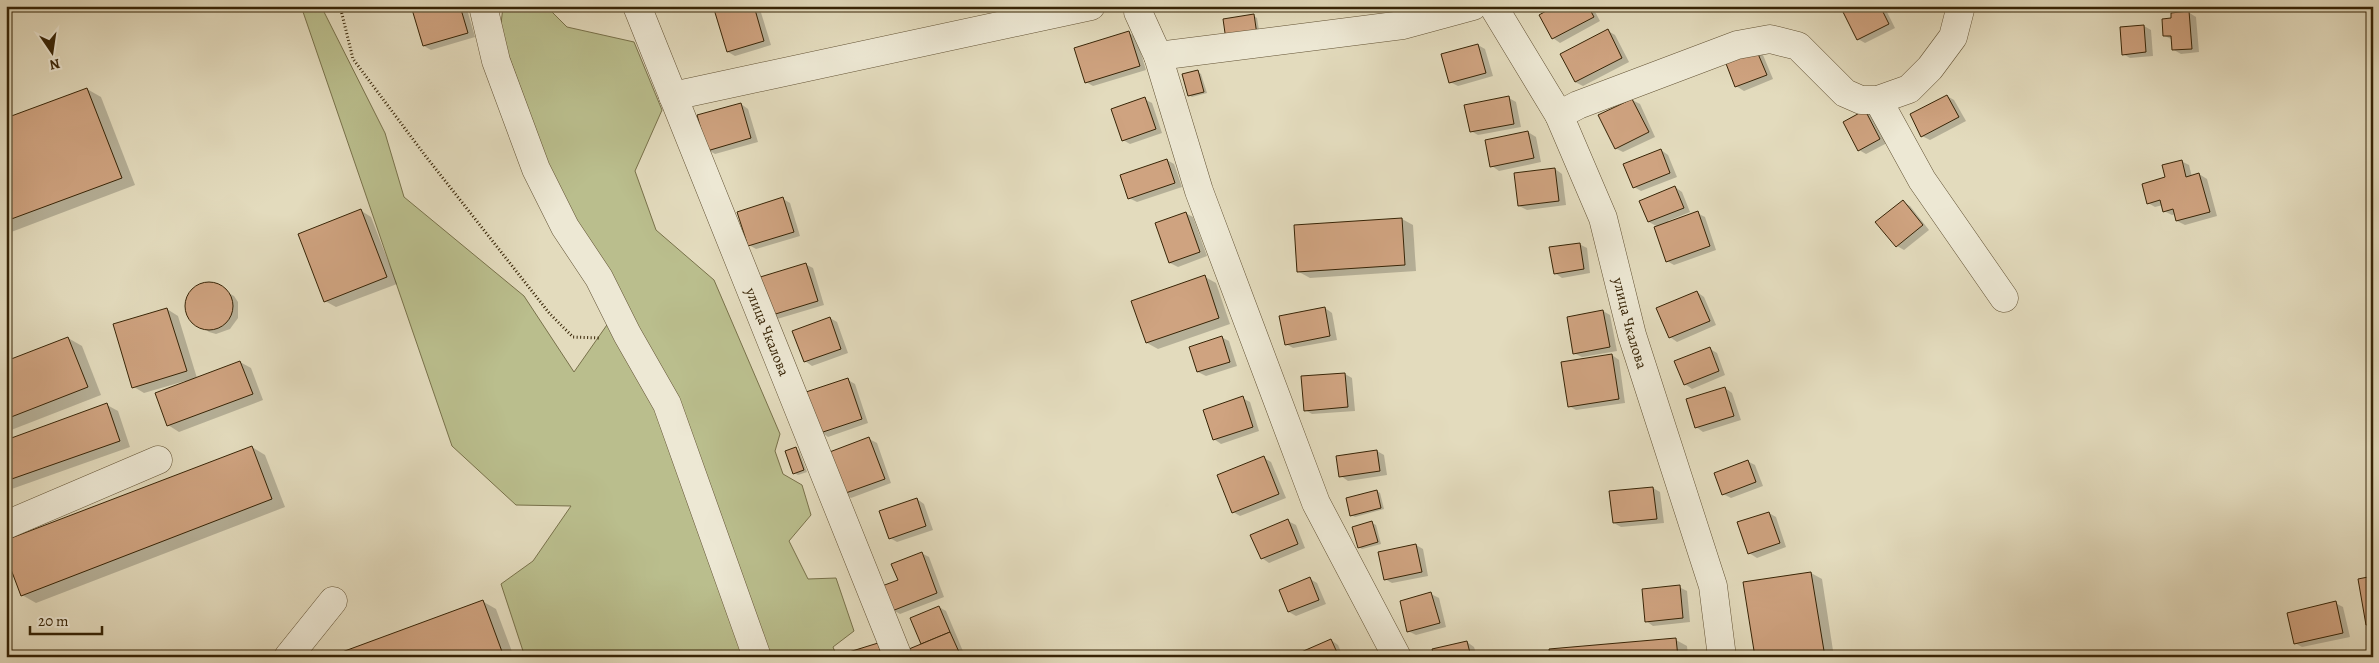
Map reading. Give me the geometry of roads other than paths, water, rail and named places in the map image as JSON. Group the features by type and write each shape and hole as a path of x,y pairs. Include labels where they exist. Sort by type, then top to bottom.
{"street":[{"path":"483,6 496,62 536,169 565,227 600,278 630,338 667,404 757,657"},
{"name":"улица Чкалова","path":"637,6 898,657"},
{"path":"673,96 1091,6"},
{"path":"1158,56 1403,25 1473,6"},
{"name":"улица Чкалова","path":"1493,6 1558,115 1603,218 1632,335 1713,586 1722,657"},
{"path":"1558,115 1578,104 1737,44 1770,40 1798,46 1845,93 1861,100 1878,100 1909,89 1930,68 1952,37 1961,6"},
{"path":"1138,9 1158,56 1199,191 1316,503 1397,657"},
{"path":"1878,100 1922,180 2004,298"},
{"path":"6,524 158,460"},
{"path":"288,657 333,601"}]}
